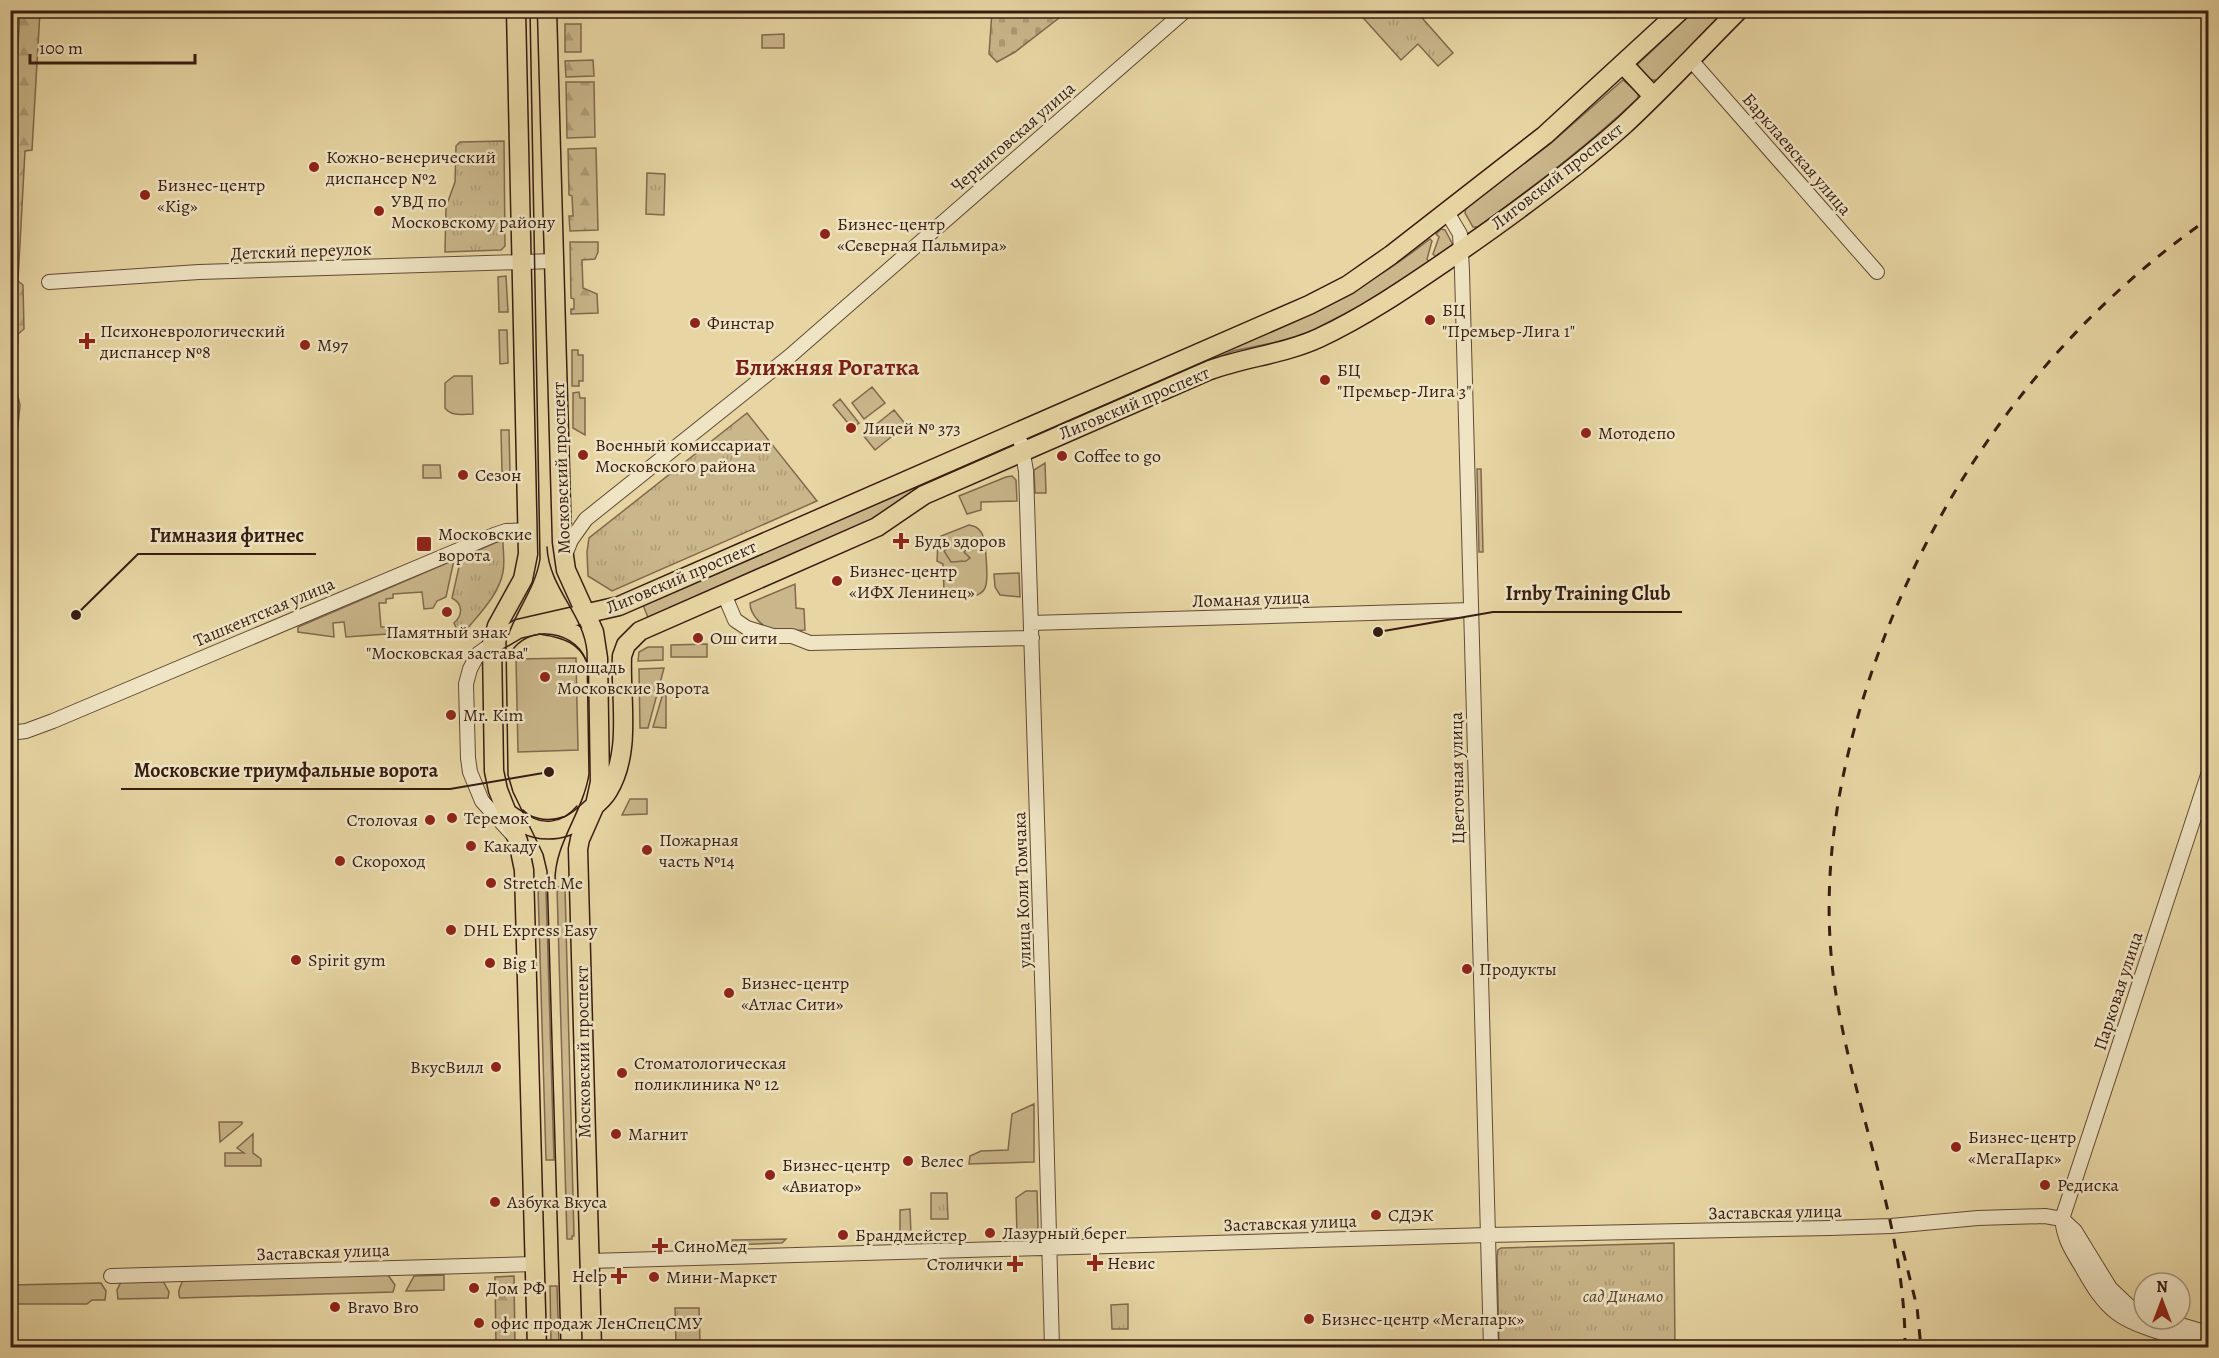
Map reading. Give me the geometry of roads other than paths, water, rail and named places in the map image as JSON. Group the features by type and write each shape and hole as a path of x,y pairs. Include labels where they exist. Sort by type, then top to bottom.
{"main road":[{"name":"Московский проспект","path":"516,10 529,530 528,554 523,579 497,626 492,644 493,764 498,790 518,841 525,882 537,1347"},
{"name":"Московский проспект","path":"548,10 564,559 596,640 598,671 601,768 595,805 578,849 592,1347"},
{"name":"Лиговский проспект","path":"536,624 623,604 1309,305 1348,285 1391,255 1545,135 1681,10"},
{"name":"Лиговский проспект","path":"595,805 607,793 615,777 623,727 622,656 626,645 640,631 877,527 924,495 1024,451 1225,364 1294,348 1366,314 1516,212 1595,150 1739,10"},
{"path":"1623,65 1653,96"},
{"path":"492,644 518,629 536,624 556,627 571,632 583,640 595,657 598,671"},
{"path":"507,813 530,827 550,830 572,825 595,805"}],"street":[{"name":"Черниговская улица","path":"564,559 571,540 586,519 790,356 1186,10"},
{"name":"Барклаевская улица","path":"1690,59 1877,272"},
{"name":"Цветочная улица","path":"1447,212 1460,234 1461,251 1491,1347"},
{"name":"Детский переулок","path":"50,282 199,273 554,261"},
{"name":"улица Коли Томчака","path":"1017,432 1024,451 1032,638 1052,1347"},
{"path":"561,513 573,519 586,519"},
{"name":"Ташкентская улица","path":"13,733 26,731 95,703 484,538 506,531 529,530"},
{"path":"724,594 735,620 747,628 773,636 792,636 810,643 1032,638"},
{"name":"Ломаная улица","path":"1031,623 1471,610"},
{"path":"492,644 478,654 470,669 466,684 470,772 482,801 518,841"},
{"name":"Парковая улица","path":"2062,1219 2208,775"},
{"name":"Заставская улица","path":"589,1261 1488,1235 1861,1227 1978,1218 2045,1216 2062,1219"},
{"path":"2062,1219 2075,1231 2110,1288 2132,1308"},
{"path":"2062,1219 2065,1238 2097,1292 2115,1312 2133,1322 2208,1346"},
{"name":"Заставская улица","path":"111,1276 535,1264"},
{"path":"2192,1328 2208,1333"}],"tram line":[{"path":"530,10 540,559 534,581 506,642 508,775 513,792 543,854 547,871 561,1348"},
{"path":"547,547 554,576 580,625 587,652 589,774 581,802 559,855 555,883"},
{"path":"507,661 513,649 522,640 534,635 546,634 569,641 579,649 586,660"},
{"path":"523,810 537,819 551,821 565,816 577,806"}],"railway":[{"path":"1905,1348 1903,1301 1897,1255 1842,1027 1830,945 1830,874 1833,838 1853,733 1888,627 1919,558 1954,492 1995,430 2041,371 2092,316 2148,265 2208,219"},
{"path":"1903,1251 1917,1307 1921,1348"}],"place":[{"name":"Кожно-венерический диспансер №2","path":"314,167"},
{"name":"Бизнес-центр «Kig»","path":"145,195"},
{"name":"УВД по Московскому району","path":"379,211"},
{"name":"Бизнес-центр «Северная Пальмира»","path":"825,234"},
{"name":"БЦ \"Премьер-Лига 1\"","path":"1430,320"},
{"name":"Финстар","path":"695,323"},
{"name":"Психоневрологический диспансер №8","path":"87,341"},
{"name":"M97","path":"305,345"},
{"name":"БЦ \"Премьер-Лига 3\"","path":"1325,380"},
{"name":"Лицей № 373","path":"851,428"},
{"name":"Мотодепо","path":"1586,433"},
{"name":"Военный комиссариат Московского района","path":"583,455"},
{"name":"Coffee to go","path":"1062,456"},
{"name":"Сезон","path":"463,475"},
{"name":"Будь здоров","path":"901,541"},
{"name":"Московские ворота","path":"424,544"},
{"name":"Бизнес-центр «ИФХ Ленинец»","path":"837,581"},
{"name":"Памятный знак \"Московская застава\"","path":"447,612"},
{"name":"Гимназия фитнес","path":"76,615"},
{"name":"Irnby Training Club","path":"1378,632"},
{"name":"Ош сити","path":"698,638"},
{"name":"площадь Московские Ворота","path":"545,677"},
{"name":"Mr. Kim","path":"451,715"},
{"name":"Московские триумфальные ворота","path":"549,772"},
{"name":"Теремок","path":"452,818"},
{"name":"Столоvая","path":"430,820"},
{"name":"Какаду","path":"471,846"},
{"name":"Пожарная часть №14","path":"647,850"},
{"name":"Скороход","path":"340,861"},
{"name":"Stretch Me","path":"491,883"},
{"name":"DHL Express Easy","path":"451,930"},
{"name":"Spirit gym","path":"296,960"},
{"name":"Big 1","path":"490,963"},
{"name":"Продукты","path":"1467,969"},
{"name":"Бизнес-центр «Атлас Сити»","path":"729,993"},
{"name":"ВкусВилл","path":"496,1067"},
{"name":"Стоматологическая поликлиника № 12","path":"622,1073"},
{"name":"Магнит","path":"616,1134"},
{"name":"Бизнес-центр «МегаПарк»","path":"1956,1147"},
{"name":"Велес","path":"908,1161"},
{"name":"Бизнес-центр «Авиатор»","path":"770,1175"},
{"name":"Редиска","path":"2045,1185"},
{"name":"Азбука Вкуса","path":"495,1202"},
{"name":"СДЭК","path":"1376,1215"},
{"name":"Лазурный берег","path":"990,1233"},
{"name":"Брандмейстер","path":"843,1235"},
{"name":"СиноМед","path":"660,1246"},
{"name":"Невис","path":"1095,1263"},
{"name":"Столички","path":"1015,1264"},
{"name":"Help","path":"619,1276"},
{"name":"Мини-Маркет","path":"654,1277"},
{"name":"Дом РФ","path":"474,1288"},
{"name":"Bravo Bro","path":"335,1307"},
{"name":"Бизнес-центр «Мегапарк»","path":"1309,1319"},
{"name":"офис продаж ЛенСпецСМУ","path":"479,1323"}],"district":[{"name":"Ближняя Рогатка","path":"827,367"}],"park label":[{"name":"сад Динамо","path":"1623,1296"}]}
